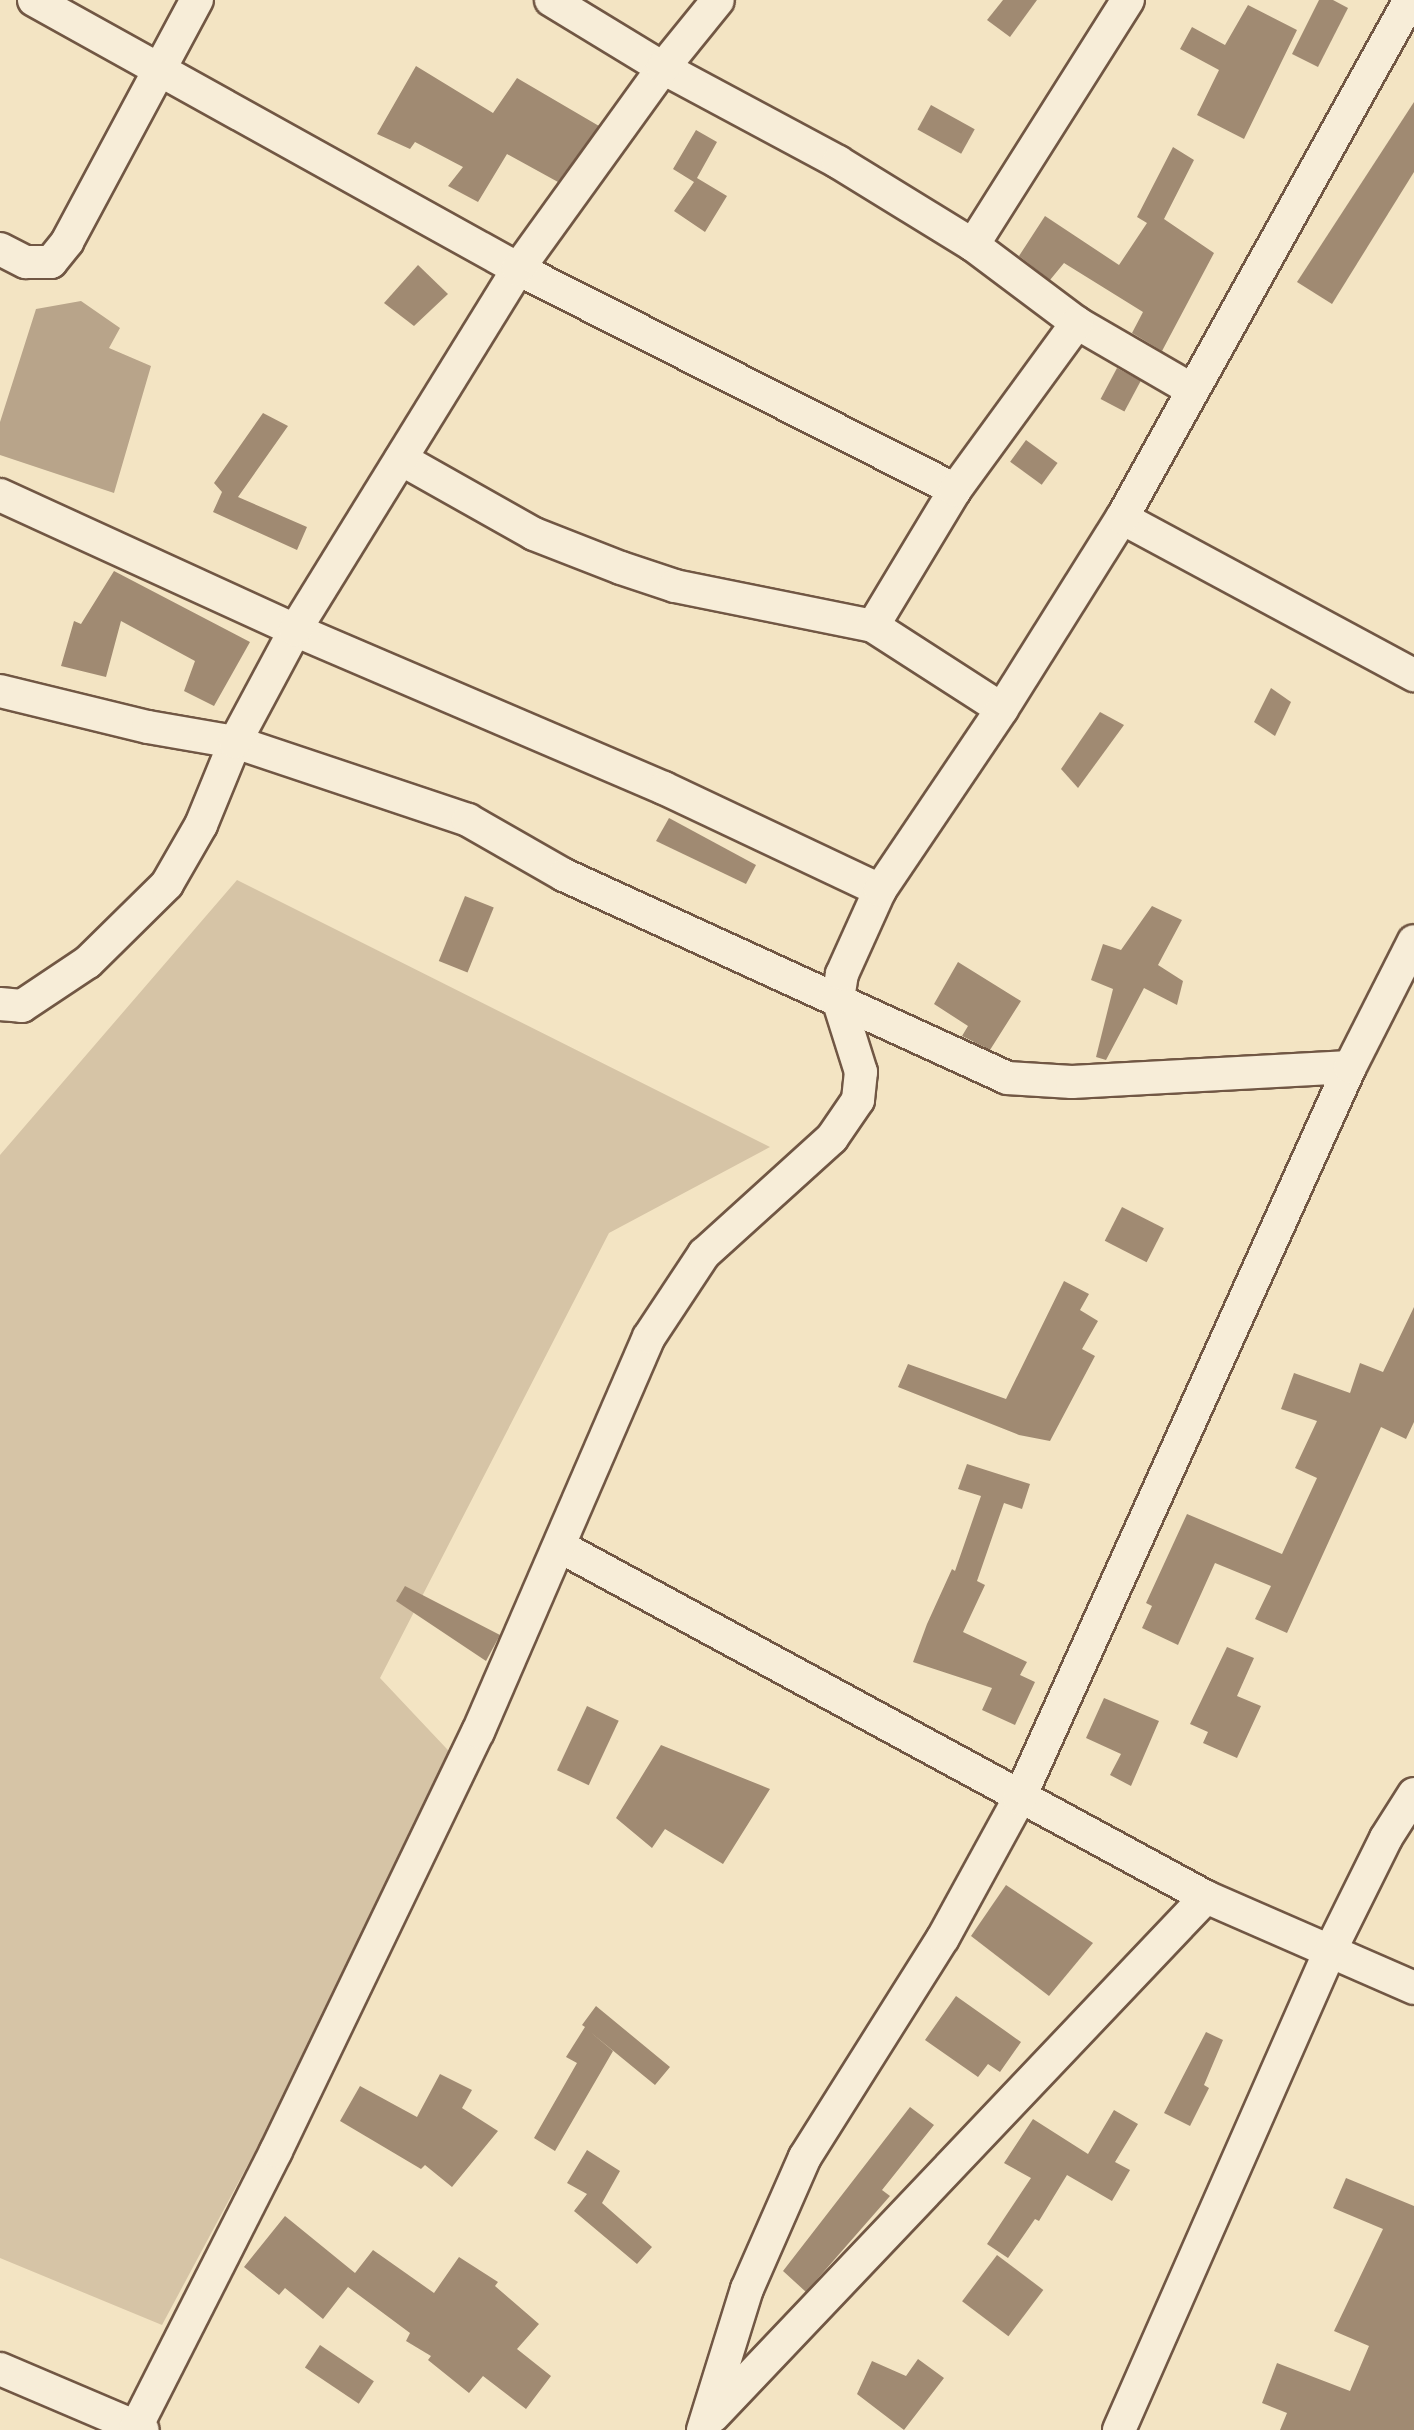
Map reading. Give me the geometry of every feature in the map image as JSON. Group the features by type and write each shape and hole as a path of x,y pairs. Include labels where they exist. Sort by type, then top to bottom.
{"street":[{"path":"34,0 518,269 955,490"},
{"path":"0,249 26,262 51,262 80,222 162,71 197,0"},
{"path":"551,0 663,68 838,162 973,246 1077,323 1191,389"},
{"path":"0,1004 30,1002 88,962 167,884 201,825 235,742 295,630 518,269 663,68 718,0"},
{"path":"973,246 1128,0"},
{"path":"0,2369 140,2429 472,1745 649,1337 678,1289 704,1254 832,1138 858,1100 860,1072 838,999 842,974 880,890 1002,709 1122,517 1410,0"},
{"path":"873,626 955,490 1077,323"},
{"path":"401,459 534,534 621,568 675,586 873,626 1002,709"},
{"path":"0,495 295,630 664,788 880,890"},
{"path":"1122,517 1414,675"},
{"path":"0,691 148,727 235,742 468,820 564,875 1007,1078 1072,1082 1350,1067"},
{"path":"705,2426 747,2289 805,2157 943,1938 1019,1799 1350,1067 1402,991 1414,941"},
{"path":"559,1546 1019,1799 1206,1897 1414,1988"},
{"path":"1119,2430 1330,1951 1386,1838 1414,1794"},
{"path":"705,2426 1206,1897"}],"shaded area":[{"path":"81,301 120,328 109,348 151,366 114,493 0,455 0,422 36,309"},
{"path":"237,880 770,1147 609,1233 380,1678 462,1765 162,2325 0,2258 0,1155"}],"building":[{"path":"1003,0 1037,0 1010,37 987,20"},
{"path":"1319,0 1333,0 1348,8 1318,67 1292,54"},
{"path":"1248,5 1297,30 1244,139 1197,115 1219,70 1180,49 1192,27 1225,45"},
{"path":"416,66 493,113 517,78 599,126 558,182 507,154 478,202 448,186 463,167 415,142 410,149 377,134"},
{"path":"1414,102 1414,172 1332,304 1297,282"},
{"path":"931,105 975,129 961,154 917,129"},
{"path":"696,130 717,142 697,178 727,196 705,232 674,211 694,182 673,169"},
{"path":"1173,147 1194,160 1164,219 1214,253 1162,351 1132,333 1143,312 1064,263 1050,280 1019,256 1045,216 1119,265 1147,223 1137,217"},
{"path":"418,265 448,294 414,326 384,303"},
{"path":"1117,368 1141,381 1124,412 1101,399"},
{"path":"263,413 288,426 238,497 307,527 297,550 213,512 222,492 214,483"},
{"path":"1026,440 1058,463 1042,485 1010,462"},
{"path":"114,571 250,642 214,706 184,691 195,661 121,621 106,677 61,666 74,621 81,624"},
{"path":"1271,688 1291,702 1275,736 1254,722"},
{"path":"1100,712 1124,725 1078,788 1061,769"},
{"path":"669,818 756,865 746,884 656,841"},
{"path":"465,896 494,908 468,973 439,961"},
{"path":"1152,906 1182,920 1158,965 1183,981 1177,1005 1144,988 1106,1060 1096,1057 1113,989 1091,980 1103,944 1121,950"},
{"path":"958,962 1021,1001 990,1050 962,1036 968,1026 934,1004"},
{"path":"1122,1207 1164,1228 1147,1262 1105,1241"},
{"path":"1064,1281 1089,1294 1080,1310 1098,1321 1082,1349 1095,1356 1050,1441 1019,1435 898,1387 908,1364 1006,1399"},
{"path":"1414,1307 1414,1422 1406,1439 1381,1427 1287,1633 1255,1619 1271,1586 1215,1563 1178,1645 1142,1628 1152,1606 1146,1603 1187,1514 1282,1554 1317,1478 1295,1468 1317,1421 1281,1409 1294,1373 1350,1393 1360,1363 1383,1372"},
{"path":"967,1464 1030,1484 1022,1509 1004,1503 977,1581 985,1585 963,1632 1027,1662 1020,1675 1035,1682 1015,1725 982,1710 992,1688 913,1662 952,1569 955,1571 981,1496 958,1489"},
{"path":"405,1586 500,1635 486,1661 396,1601"},
{"path":"1227,1647 1254,1658 1237,1696 1261,1706 1237,1758 1203,1743 1208,1732 1190,1724"},
{"path":"1104,1698 1159,1721 1131,1786 1110,1775 1121,1754 1086,1738"},
{"path":"587,1706 619,1721 589,1785 557,1770"},
{"path":"661,1745 770,1789 723,1864 665,1829 652,1848 616,1818"},
{"path":"1006,1885 1093,1943 1049,1996 971,1936"},
{"path":"956,1996 1021,2042 1000,2072 988,2064 978,2077 925,2040"},
{"path":"596,2006 670,2067 655,2085 589,2031 613,2051 555,2151 534,2138 577,2063 566,2057 585,2027 582,2025"},
{"path":"1206,2032 1223,2040 1204,2085 1209,2088 1190,2126 1164,2113"},
{"path":"440,2074 472,2090 462,2108 498,2131 452,2187 425,2165 421,2169 340,2121 360,2086 417,2117"},
{"path":"910,2107 934,2125 882,2190 890,2196 806,2292 783,2271"},
{"path":"1114,2110 1138,2124 1115,2162 1130,2170 1112,2201 1067,2175 1039,2221 1035,2219 1008,2258 987,2244 1031,2178 1004,2163 1033,2119 1088,2154"},
{"path":"587,2150 620,2171 602,2203 652,2247 637,2264 574,2211 587,2194 567,2183"},
{"path":"1346,2178 1414,2206 1414,2430 1280,2430 1287,2413 1262,2403 1277,2363 1350,2391 1369,2346 1334,2331 1383,2229 1333,2208"},
{"path":"285,2216 355,2273 373,2250 434,2293 459,2257 498,2282 495,2286 539,2324 517,2349 551,2376 526,2409 483,2376 469,2393 428,2360 431,2356 406,2341 410,2333 348,2287 323,2319 285,2288 279,2295 244,2267"},
{"path":"997,2255 1043,2290 1008,2336 962,2301"},
{"path":"320,2345 374,2381 359,2404 305,2367"},
{"path":"918,2359 944,2378 904,2430 857,2394 872,2361 906,2376"}]}
